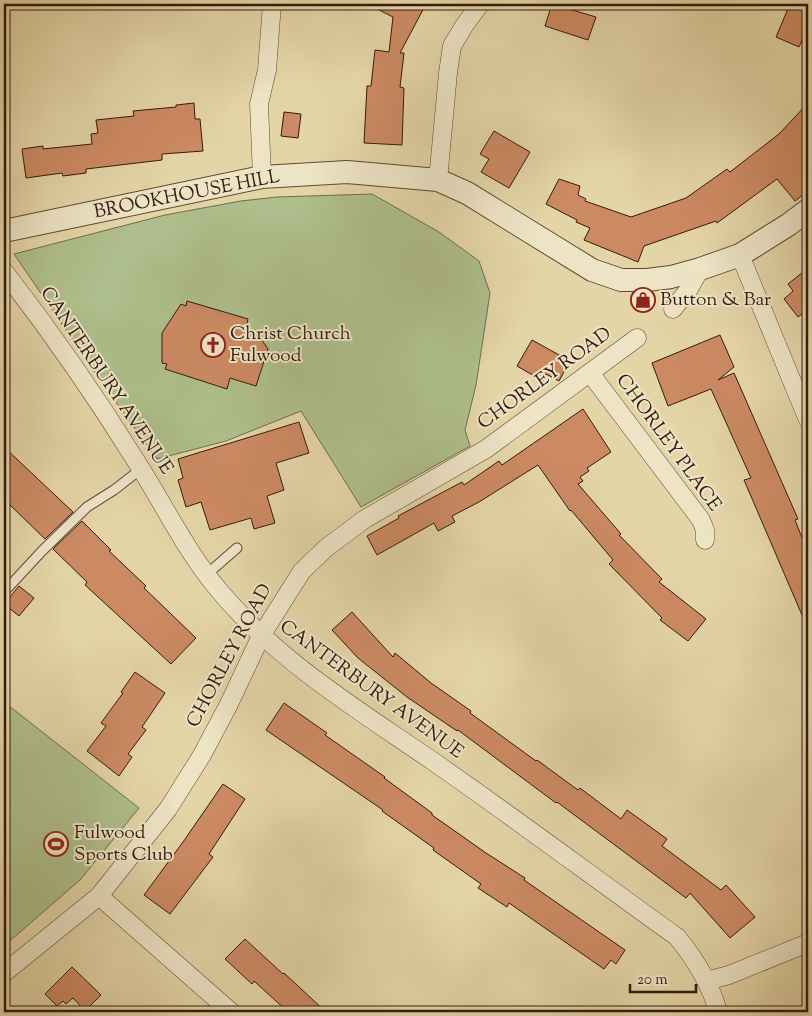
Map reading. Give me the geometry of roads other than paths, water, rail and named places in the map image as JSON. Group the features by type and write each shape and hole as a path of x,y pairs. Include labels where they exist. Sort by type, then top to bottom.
{"street":[{"path":"262,178 259,104 267,70 272,4"},
{"path":"438,180 452,46 480,4"},
{"name":"BROOKHOUSE HILL","path":"4,231 262,178 347,172 438,180 467,193 592,270 621,280 648,280 700,270 740,255 808,210"},
{"path":"740,255 808,420"},
{"path":"673,309 689,289 700,270"},
{"name":"CANTERBURY AVENUE","path":"4,271 100,404 142,469 191,554 222,594 261,636 312,678 436,764 677,937 692,955 706,981 718,1012"},
{"name":"CHORLEY ROAD","path":"4,973 98,896 168,809 216,730 261,636 302,571 326,548 365,519 486,449 637,338"},
{"name":"CHORLEY PLACE","path":"590,372 701,520 705,530 705,540"},
{"path":"98,896 231,1012"},
{"path":"706,981 729,975 808,943"}],"lane":[{"path":"4,592 87,507 142,469"},
{"path":"206,574 237,548"}],"place":[{"name":"Button & Bar","path":"643,300"},
{"name":"Christ Church Fulwood","path":"213,345"},
{"name":"Fulwood Sports Club","path":"56,844"}]}
